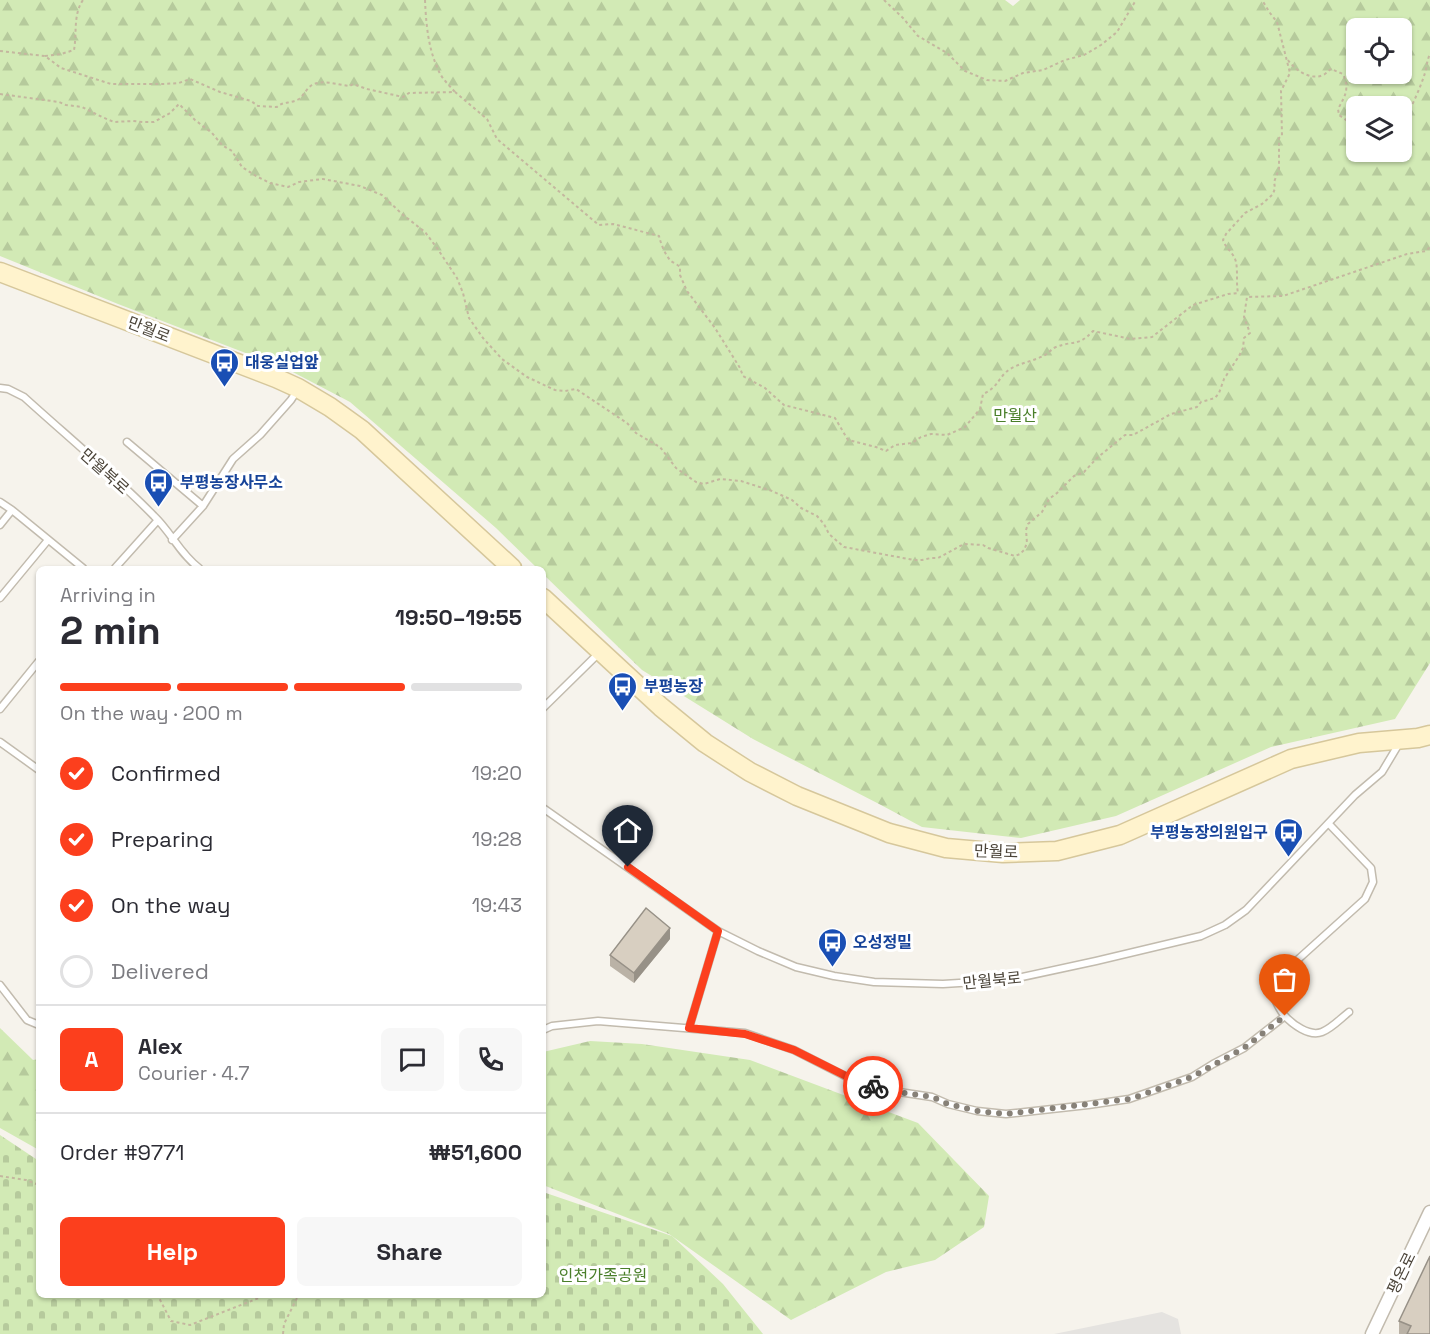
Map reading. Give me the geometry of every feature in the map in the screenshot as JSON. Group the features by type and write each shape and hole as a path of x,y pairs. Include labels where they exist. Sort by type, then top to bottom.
{"street":[{"name":"만월로","path":"0,273 254,369 298,388 362,429 510,566"},
{"name":"만월로","path":"546,601 661,707 705,742 750,772 797,796 889,833 946,848 1003,853 1057,851 1120,835 1291,759 1359,743 1430,735"},
{"name":"평온로","path":"1372,1334 1430,1212"}],"lane":[{"name":"만월북로","path":"0,388 8,388 24,397 139,501 196,566"},
{"path":"172,540 203,506 233,459 260,435 291,400 298,388"},
{"path":"127,442 203,506"},
{"path":"0,502 80,566"},
{"path":"0,525 12,510"},
{"path":"117,566 158,520"},
{"path":"0,598 48,540"},
{"path":"546,705 601,651"},
{"path":"0,709 36,665"},
{"name":"만월북로","path":"546,810 718,931 758,951 796,966 834,976 874,982 943,984 1008,980 1096,962 1201,936 1225,925 1246,910 1356,795 1382,772 1402,739"},
{"path":"0,742 36,768"},
{"path":"1329,824 1371,868 1373,882 1365,899 1284,972 1273,994 1285,1016 1305,1031 1318,1034 1349,1012"},
{"path":"689,1028 718,931"},
{"path":"0,985 27,1020 36,1024"},
{"path":"546,1029 598,1021 745,1034 794,1050 846,1076 885,1090 932,1097 948,1104 977,1111 1006,1114 1130,1099 1192,1077 1244,1048 1285,1016"}],"path":[{"path":"0,51 45,56 74,50 77,12 83,0"},
{"path":"425,0 430,44 438,71 455,92 487,119 497,139 599,225 613,224 659,236 670,260 680,267 680,275 687,291 715,328 743,376 765,388 784,405 835,418 848,440 886,451 895,445 912,443 921,437 931,434 947,435 965,427 980,409 983,394 991,391 1009,370 1045,355 1053,348 1085,340 1093,331 1131,339 1152,337 1193,305 1238,293 1236,259 1223,240 1245,213 1262,204 1273,194 1274,182 1279,169 1279,138 1282,136 1281,91 1290,73 1277,22 1262,0"},
{"path":"884,0 918,36 947,53 965,71 987,80 1005,81 1023,72 1043,70 1065,60 1084,56 1117,32 1136,0"},
{"path":"1412,103 1430,54"},
{"path":"45,56 61,68 111,84 164,84 179,83 190,79 264,107 277,107 293,102 313,85 332,82 350,86 353,84 403,97 409,93 455,92"},
{"path":"1286,57 1291,65 1302,73 1322,76 1331,69 1343,74 1347,84 1344,98 1338,109 1339,115 1346,120"},
{"path":"0,94 82,107 114,122 153,122 170,113 179,104 222,145 232,151 242,167 270,183 288,187 299,182 322,179 360,186 382,195 431,240 457,279 469,318 502,359 518,371 555,390 576,389 627,423 636,433 660,447 676,468 696,482 704,484 720,479 741,481 771,491 792,500 818,516 829,534 844,547 914,560 938,558 964,544 980,544 1015,556 1020,554 1027,543 1026,530 1029,524 1042,512 1049,499 1074,476 1084,472 1125,435 1133,435 1171,414 1197,407 1201,402 1215,398 1243,348 1244,338 1250,333 1244,317 1246,297 1283,296 1430,248"},
{"path":"0,1176 26,1179 36,1184"},
{"path":"159,1298 171,1321 190,1325 259,1298"},
{"path":"283,1334 284,1324 297,1298"}],"green space":[{"name":"만월산","path":"0,0 1005,0 1013,6 1020,0 1430,0 1430,663 1395,719 1271,747 1116,816 1021,838 922,827 753,739 642,670 546,577 546,566 535,566 496,528 350,402 287,369 0,256"},
{"path":"0,1028 33,1060 36,1060 36,1148 0,1128"},
{"path":"590,1041 642,1044 750,1060 918,1123 989,1196 984,1227 935,1260 886,1272 791,1320 669,1234 546,1186 546,1051"},
{"name":"인천가족공원","path":"0,1135 36,1159 36,1298 546,1298 546,1193 672,1236 723,1284 763,1334 0,1334"}],"shaded area":[{"path":"1162,1312 1178,1319 1181,1334 1054,1334"}],"building":[{"path":"646,908 670,928 634,973 610,955"},
{"path":"1430,1256 1430,1334 1407,1334 1411,1326 1399,1321"}],"way so far":[{"path":"873,1086 932,1097 948,1104 977,1111 1006,1114 1130,1099 1192,1077 1244,1048 1285,1016"}],"place":[{"name":"대웅실업앞","path":"224,388"},
{"name":"부평농장사무소","path":"159,508"},
{"name":"부평농장","path":"623,712"},
{"name":"부평농장의원입구","path":"1289,858"},
{"name":"오성정밀","path":"832,968"}],"route":[{"path":"628,867 718,931 689,1028 745,1034 794,1050 846,1076 873,1086"}]}
